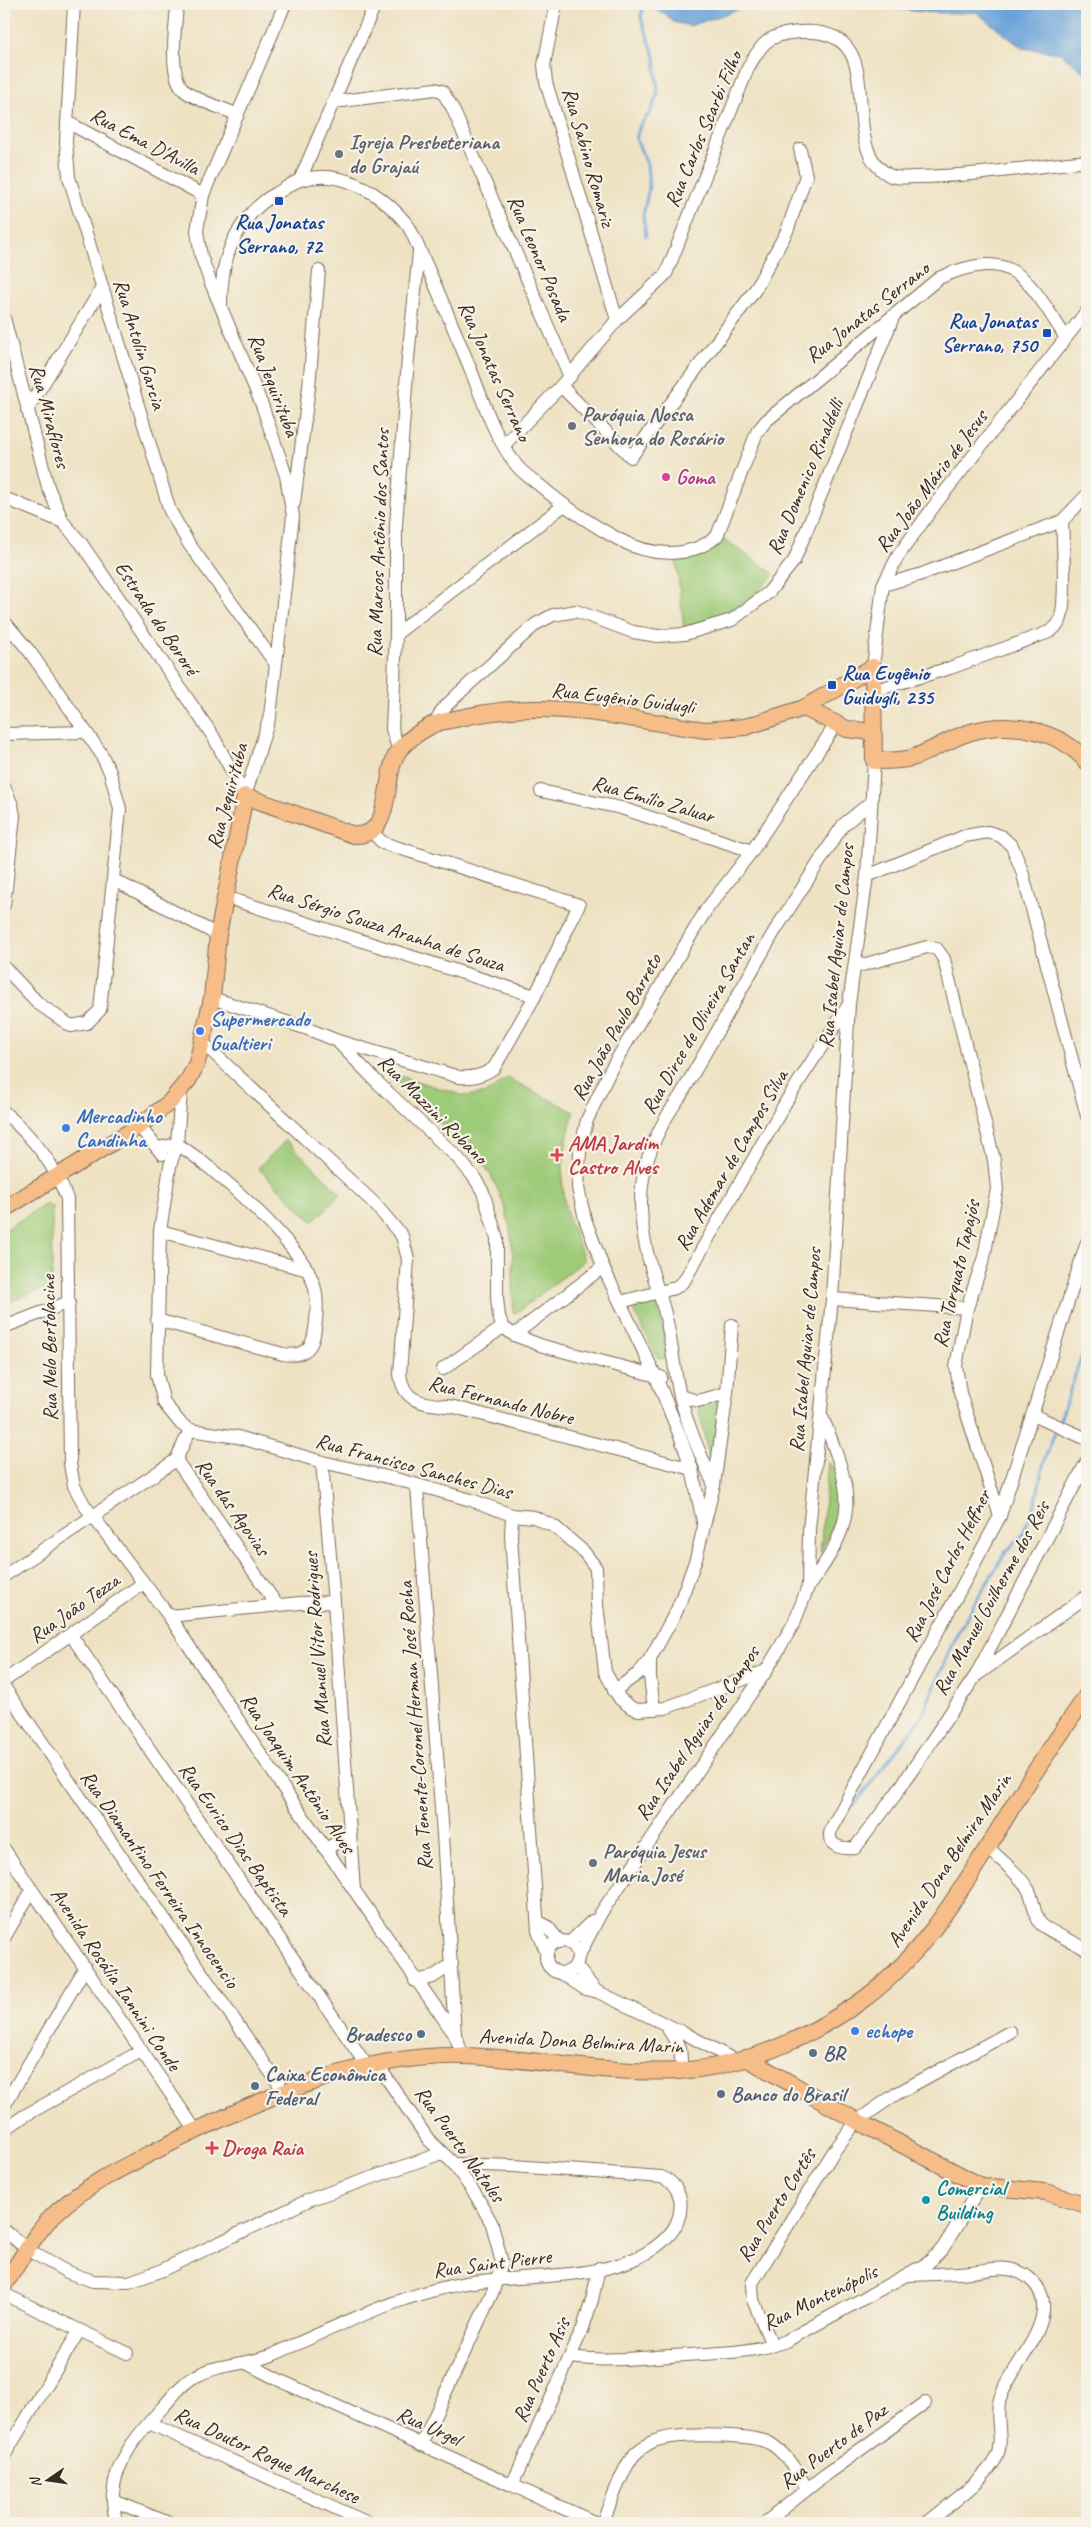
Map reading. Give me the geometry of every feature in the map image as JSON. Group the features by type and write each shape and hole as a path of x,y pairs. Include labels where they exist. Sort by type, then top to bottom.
{"main road":[{"name":"Rua Eugênio Guidugli","path":"399,751 410,740 434,725 477,715 533,708 706,730 726,730 804,708 873,667"},
{"name":"Rua João Mário de Jesus","path":"873,667 873,732"},
{"path":"804,708 814,711 848,729 873,732"},
{"path":"874,761 895,761 912,757 972,731 1007,728 1028,729 1051,736 1078,750 1087,762"},
{"name":"Rua Isabel Aguiar de Campos","path":"873,732 874,761"},
{"path":"245,796 354,834 364,835 372,832 379,824 384,812 391,769 399,751"},
{"name":"Rua Jequirituba","path":"4,1209 139,1126 181,1091 197,1063 203,1043 212,998 218,935 245,796"},
{"name":"Avenida Dona Belmira Marin","path":"4,2285 44,2225 76,2196 114,2172 196,2131 284,2093 372,2065 463,2056 628,2070 682,2070 741,2060 788,2042 818,2027 856,2004 899,1971 932,1930 1087,1695"},
{"path":"741,2060 981,2186 1046,2192 1086,2206"}],"street":[{"name":"Rua Antolin Garcia","path":"74,4 66,156 70,177 102,288 173,518 232,606 275,663"},
{"path":"177,4 174,71 179,84 186,92 238,116"},
{"path":"221,306 201,256 197,231 203,195 285,4"},
{"path":"300,180 373,8 379,4"},
{"name":"Rua Sabino Romariz","path":"556,4 544,65 546,82 617,320"},
{"name":"Rua Carlos Scarbi Filho","path":"504,445 565,382 617,320 666,274 748,68 761,45 772,37 814,31 834,36 846,43 856,70 865,141 870,156 878,168 893,177 934,176 1087,161"},
{"name":"Rua Leonor Posada","path":"334,102 435,89 439,89 444,94 460,124 565,382"},
{"name":"Rua Ema D'Avilla","path":"67,122 203,195"},
{"path":"565,382 631,457 755,290 790,224 806,176 800,149"},
{"name":"Rua Jonatas Serrano","path":"221,306 222,275 228,252 238,231 253,212 268,198 300,180 323,177 344,180 380,197 394,208 409,227 493,425 517,466 563,506 628,544 650,552 690,551 705,546 717,536 757,432 803,389 939,278 962,268 983,264 1003,266 1020,274 1036,292 1066,338"},
{"name":"Rua Marcos Antônio dos Santos","path":"399,751 392,729 396,634 396,525 408,358 420,250"},
{"path":"293,516 309,387 319,271"},
{"path":"27,410 102,288"},
{"name":"Rua Jequirituba","path":"221,306 262,405 286,476 293,516 270,716 245,796"},
{"name":"Rua João Mário de Jesus","path":"873,667 883,585 898,556 937,502 1087,311"},
{"name":"Rua Domenico Rinaldelli","path":"434,725 442,710 457,696 536,624 553,615 576,612 633,632 658,636 685,634 732,620 768,593 794,561 895,313"},
{"name":"Rua Miraflores","path":"4,318 48,487 63,522"},
{"path":"883,585 919,575 1062,521 1087,495"},
{"path":"4,498 63,522"},
{"path":"396,634 563,506"},
{"path":"872,691 950,668 1049,632 1057,626 1060,620 1062,605 1062,521"},
{"name":"Estrada do Bororé","path":"63,522 108,582 213,736 245,796"},
{"path":"4,620 30,652 86,732 110,772 120,809 103,998 100,1010 94,1018 78,1026 71,1026 39,1004 4,967"},
{"name":"Rua João Paulo Barreto","path":"703,1522 692,1469 656,1376 602,1267 585,1218 578,1188 580,1151 587,1120 611,1069 706,910 752,851 836,724"},
{"path":"4,734 86,732"},
{"name":"Rua Isabel Aguiar de Campos","path":"577,1961 601,1913 766,1671 794,1623 808,1587 809,1530 822,1417 832,1298 849,1004 867,876 874,761"},
{"path":"4,787 12,805 14,816 4,905"},
{"name":"Rua Emílio Zaluar","path":"541,791 621,808 752,851"},
{"name":"Rua Dirce de Oliveira Santan","path":"659,1291 652,1274 642,1224 642,1189 645,1162 653,1139 774,932 843,825 870,804"},
{"path":"212,998 308,1029 338,1041 459,1077 472,1078 484,1075 494,1068 535,996 579,905 383,843 372,832"},
{"path":"867,876 965,836 988,832 1001,836 1012,846 1022,871 1087,1116"},
{"path":"114,880 218,935"},
{"name":"Rua Sérgio Souza Aranha de Souza","path":"225,897 535,996"},
{"name":"Rua Torquato Tapajós","path":"855,967 926,947 937,949 944,959 994,1160 997,1189 984,1257 967,1308 957,1352 957,1379 1000,1516"},
{"name":"Rua Ademar de Campos Silva","path":"620,1302 675,1288 684,1281 787,1100 849,1004"},
{"name":"Rua Mazzini Rubano","path":"338,1041 379,1084 457,1157 474,1177 483,1192 497,1238 498,1304 504,1327"},
{"name":"Rua Fernando Nobre","path":"203,1043 374,1203 402,1236 408,1259 400,1374 402,1387 411,1398 463,1409 692,1469"},
{"path":"181,1091 177,1144 170,1166 160,1231 156,1375 159,1391 172,1416 190,1430"},
{"name":"Rua Nelo Bertolacine","path":"4,1112 33,1139 58,1175 67,1199 70,1464 74,1486 92,1516"},
{"path":"139,1126 158,1148 170,1166"},
{"path":"157,1320 283,1354 298,1355 305,1352 313,1341 317,1311 314,1284 308,1270 290,1244 245,1200 188,1151 177,1144 158,1148"},
{"path":"160,1231 308,1270"},
{"name":"Rua José Carlos Heffner","path":"855,1848 841,1849 835,1846 830,1837 831,1829 1000,1516 1034,1415 1087,1242"},
{"path":"514,1336 602,1267"},
{"path":"659,1291 666,1318 680,1396 692,1434 714,1485"},
{"path":"832,1298 967,1308"},
{"path":"4,1327 69,1302"},
{"path":"614,1691 639,1673 650,1659 668,1630 696,1559 703,1522 714,1485 727,1393 732,1325"},
{"path":"443,1369 504,1327 514,1336 543,1346 656,1376 677,1379"},
{"path":"680,1396 698,1401 727,1393"},
{"path":"1034,1415 1087,1439"},
{"path":"808,1587 832,1552 847,1512 848,1490 844,1472 822,1417"},
{"name":"Rua das Agovias","path":"190,1430 176,1460 277,1605"},
{"name":"Rua Francisco Sanches Dias","path":"190,1430 238,1437 322,1462 471,1500 512,1515 534,1517 556,1527 593,1562 596,1568 603,1664 614,1691 620,1699 632,1708 654,1709 676,1704 766,1671"},
{"path":"4,1576 176,1460"},
{"name":"Rua Manuel Guilherme dos Reis","path":"855,1848 896,1794 976,1676 1087,1461"},
{"name":"Rua Manuel Vitor Rodrigues","path":"322,1462 334,1602 354,1893"},
{"name":"Rua Tenente-Coronel Herman José Rocha","path":"417,1486 452,1964 455,2035"},
{"path":"512,1515 510,1536 540,1922 538,1931 551,1968 585,1989 598,1992 741,2060"},
{"name":"Rua Joaquim Antônio Alves","path":"92,1516 142,1584 169,1616 354,1893 455,2035 463,2056"},
{"name":"Rua João Tezza","path":"4,1681 142,1584"},
{"path":"976,1676 1087,1596"},
{"path":"169,1616 277,1605 334,1602"},
{"name":"Rua Eurico Dias Baptista","path":"71,1635 372,2065"},
{"path":"650,1659 654,1709"},
{"name":"Rua Diamantino Ferreira Innocencio","path":"4,1687 284,2093"},
{"path":"325,1849 350,1836"},
{"path":"987,1847 1006,1863 1029,1890 1037,1917 1045,1928 1070,1939 1087,1950"},
{"name":"Avenida Rosália Iannini Conde","path":"4,1849 196,2131"},
{"path":"4,1938 32,1890"},
{"name":"Rua Isabel Aguiar de Campos","path":"564,1942 601,1913"},
{"path":"540,1922 575,1949 577,1961 598,1992"},
{"path":"547,1954 552,1946 564,1942"},
{"path":"561,1973 566,1973 577,1961"},
{"path":"415,1981 434,1977 452,1964"},
{"path":"24,2116 4,2104 84,1968"},
{"path":"665,2025 680,2048 682,2070"},
{"name":"Rua Puerto Cortês","path":"772,2345 753,2300 751,2289 754,2279 834,2151 857,2121 896,2094 1010,2032"},
{"path":"4,2130 24,2116 141,2051"},
{"name":"Rua Puerto Natales","path":"372,2065 428,2139 454,2164 492,2224 502,2263 498,2280 421,2445"},
{"path":"4,2230 41,2259 84,2278 102,2282 129,2282 160,2271 311,2199 442,2153"},
{"name":"Rua Saint Pierre","path":"116,2523 114,2501 116,2482 125,2457 137,2435 191,2379 214,2369 270,2356 403,2298 467,2283 538,2278 599,2268 646,2254 658,2246 674,2229 680,2217 681,2205 675,2188 665,2178 514,2166 454,2164"},
{"name":"Rua Montenópolis","path":"571,2357 619,2359 737,2351 772,2345 810,2329 928,2264 943,2248 981,2186"},
{"name":"Rua Puerto Asis","path":"512,2485 571,2357 592,2300 599,2268"},
{"path":"910,2275 953,2274 994,2269 1017,2271 1028,2277 1036,2286 1044,2312 1038,2329 1000,2398 1000,2446 996,2459 972,2484 928,2523"},
{"path":"4,2294 127,2353"},
{"path":"4,2456 79,2331"},
{"name":"Rua Urgel","path":"246,2363 283,2382 596,2523"},
{"name":"Rua Puerto de Paz","path":"765,2523 807,2488 925,2403"},
{"name":"Rua Doutor Roque Marchese","path":"149,2423 368,2523"},
{"path":"602,2523 633,2457 652,2442 667,2438 744,2436 760,2440 770,2444 785,2456 807,2488"},
{"path":"114,2501 170,2523"}],"green space":[{"path":"724,539 774,574 755,593 734,608 684,628 676,560 708,552"},
{"path":"387,1072 465,1096 486,1093 508,1078 574,1112 565,1148 563,1185 568,1216 584,1261 516,1313 513,1312 513,1254 508,1219 503,1202 485,1166"},
{"path":"286,1140 341,1194 313,1222 258,1168"},
{"path":"46,1204 52,1207 52,1285 4,1304 4,1230"},
{"path":"640,1299 657,1299 667,1355 664,1359 658,1358 633,1310"},
{"path":"714,1401 725,1405 715,1464 710,1462 698,1406"},
{"path":"828,1462 852,1485 820,1554"}],"water":[{"path":"656,4 755,4 690,26 673,22"},
{"path":"849,4 1087,4 1087,75 1060,53 1022,48 976,12 928,12"}],"waterway":[{"path":"646,236 643,216 649,187 647,164 636,139 640,125 650,113 658,93 655,57 641,18 643,4 662,12"},
{"path":"1059,1423 1087,1340"},
{"path":"854,1805 920,1720 958,1632 1006,1551 1022,1536 1035,1504 1044,1461 1056,1430"}],"place":[{"name":"Igreja Presbeteriana do Grajaú","path":"339,154"},
{"name":"Rua Jonatas Serrano, 72","path":"279,201"},
{"name":"Rua Jonatas Serrano, 750","path":"1047,333"},
{"name":"Paróquia Nossa Senhora do Rosário","path":"572,426"},
{"name":"Goma","path":"666,477"},
{"name":"Rua Eugênio Guidugli, 235","path":"832,685"},
{"name":"Supermercado Gualtieri","path":"200,1031"},
{"name":"Mercadinho Candinha","path":"66,1128"},
{"name":"AMA Jardim Castro Alves","path":"557,1155"},
{"name":"Paróquia Jesus Maria José","path":"593,1863"},
{"name":"echope","path":"855,2031"},
{"name":"Bradesco","path":"421,2034"},
{"name":"BR","path":"813,2053"},
{"name":"Caixa Econômica Federal","path":"255,2086"},
{"name":"Banco do Brasil","path":"721,2094"},
{"name":"Droga Raia","path":"212,2148"},
{"name":"Comercial Building","path":"926,2200"}]}
